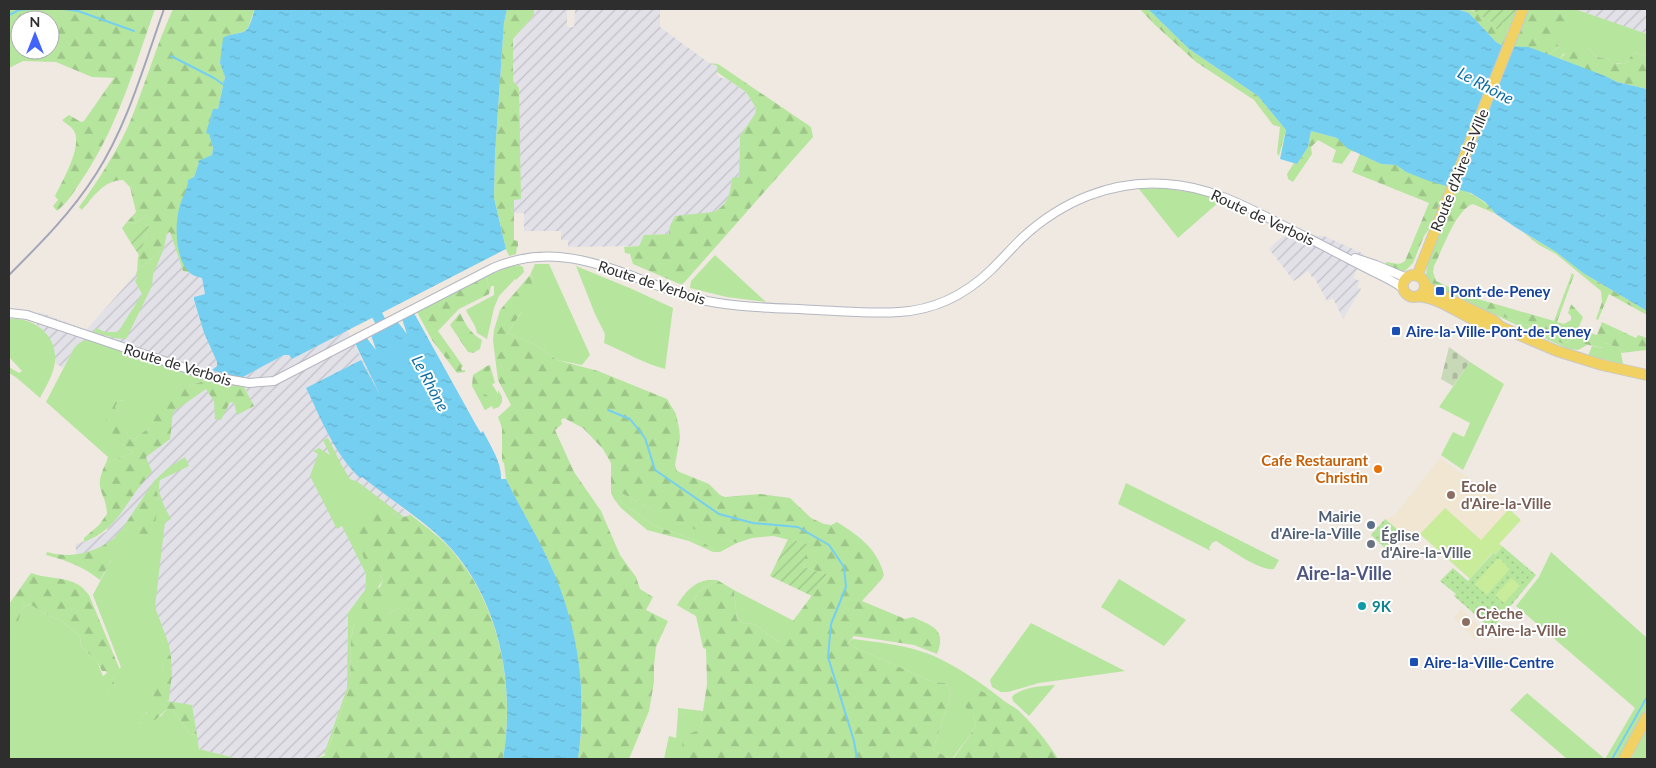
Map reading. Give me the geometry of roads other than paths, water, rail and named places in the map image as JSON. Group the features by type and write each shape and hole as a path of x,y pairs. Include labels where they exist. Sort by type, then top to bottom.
{"main road":[{"name":"Route d'Aire-la-Ville","path":"1412,277 1449,196 1523,9"},
{"path":"1501,327 1490,326 1431,299 1410,296 1404,289 1404,284 1412,277 1422,278 1425,285 1434,292 1493,320 1501,327 1557,352 1647,375"},
{"path":"1418,296 1424,290 1425,285"},
{"path":"1624,759 1647,717"}],"street":[{"name":"Route de Verbois","path":"9,314 27,315 194,372 228,381 249,383 267,382 296,370 502,264 522,259 556,257 578,259 608,266 679,293 709,301 737,305 878,313 912,311 939,304 965,291 978,282 1038,225 1066,206 1105,190 1134,184 1175,184 1207,191 1239,203 1342,254 1404,289"},
{"name":"Route de Verbois","path":"1342,254 1412,277"}],"water":[{"path":"255,9 507,9 504,23 495,153 494,198 506,249 292,359 289,355 284,355 243,377 234,377 212,370 217,366 217,362 204,333 194,300 194,297 205,294 202,278 191,274 181,259 177,240 177,220 188,180 194,177 198,161 212,155 213,148 209,134 206,133 213,109 218,109 225,77 220,63 223,38 241,33 247,29"},
{"path":"1148,9 1457,9 1469,13 1496,42 1503,46 1529,47 1617,82 1647,89 1647,311 1583,273 1556,252 1496,214 1485,202 1471,193 1429,181 1406,172 1396,165 1381,164 1347,148 1337,138 1311,131 1308,147 1297,164 1280,159 1286,130 1258,96 1189,49"},
{"path":"414,313 476,425 481,433 483,431 493,449 498,461 501,479 506,479 545,553 560,587 574,635 581,684 581,734 578,759 503,759 507,701 504,671 499,642 490,614 478,587 462,562 443,540 414,515 362,477 360,478 351,469 329,436 306,388 361,360 380,395 355,343 366,337 376,350 371,335 382,329 391,342 387,327 397,321 407,334 402,319"}],"waterway":[{"path":"9,15 19,10 31,9"},
{"path":"64,9 78,11 134,31"},
{"path":"171,56 224,85"},
{"name":"Le Rhône","path":"374,300 377,315 399,356"},
{"path":"608,410 630,419 645,438 655,470 719,514 753,523 798,527 829,545 844,567 846,587 831,624 828,657 854,741 857,759"},
{"path":"1612,759 1647,697"}],"railway":[{"path":"9,275 66,214 96,174 117,135 135,94 164,9"}],"place":[{"name":"Pont-de-Peney","path":"1440,291"},
{"name":"Aire-la-Ville-Pont-de-Peney","path":"1396,331"},
{"name":"Cafe Restaurant Christin","path":"1378,469"},
{"name":"Ecole d'Aire-la-Ville","path":"1451,495"},
{"name":"Mairie d'Aire-la-Ville","path":"1371,525"},
{"name":"Église d'Aire-la-Ville","path":"1371,544"},
{"name":"9K","path":"1362,606"},
{"name":"Crèche d'Aire-la-Ville","path":"1466,622"},
{"name":"Aire-la-Ville-Centre","path":"1414,662"}],"district":[{"name":"Aire-la-Ville","path":"1344,573"}]}
